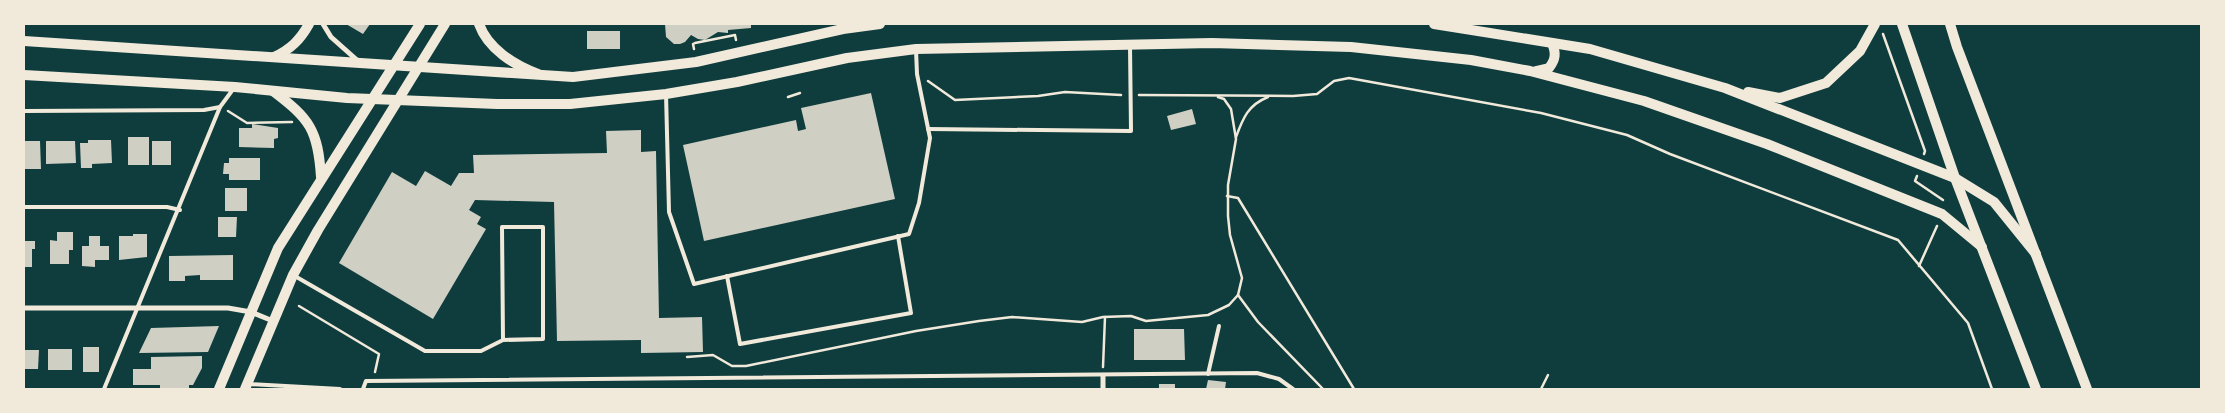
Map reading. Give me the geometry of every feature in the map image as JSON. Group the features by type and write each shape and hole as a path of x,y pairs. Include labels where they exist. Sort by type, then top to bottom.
{"main road":[{"path":"272,58 288,50 299,40 309,24"},
{"path":"219,389 278,248 321,177 420,24"},
{"path":"246,386 293,275 318,230 445,24"},
{"path":"479,24 486,37 500,53 535,73 549,77"},
{"path":"24,41 549,77 610,74 696,62 843,29 880,24"},
{"path":"1434,24 1590,49 1725,88 1955,178 1994,202 2036,254"},
{"path":"1725,88 1780,98 1826,83 1860,52 1875,24"},
{"path":"1902,24 1955,178 2036,389"},
{"path":"1950,24 1957,47 2087,389"},
{"path":"1530,71 1550,68 1556,57 1552,43"},
{"path":"24,75 235,87 372,99 570,104 666,94 737,82 847,58 916,49 1130,44 1351,46 1470,60 1530,71 1644,101 1705,121 1942,214 1982,247"},
{"path":"272,90 300,112 307,120 315,136 321,177"}],"street":[{"path":"323,24 331,37 360,63"},
{"path":"24,308 228,308 251,312 273,321"},
{"path":"1103,376 1103,389"}],"lane":[{"path":"928,128 1131,131 1130,44"},
{"path":"666,94 669,212 694,284 909,234 918,210 930,138 916,74 916,49"},
{"path":"104,389 180,210 220,107 235,87"},
{"path":"24,111 204,110 220,107"},
{"path":"24,207 166,207 180,210"},
{"path":"293,275 426,351 481,351 503,340 543,339 543,227 502,227 503,340"},
{"path":"727,276 740,344 912,313 898,236"},
{"path":"1208,374 1219,326"},
{"path":"363,389 366,381 1208,374 1257,374 1280,379 1293,389"},
{"path":"246,386 340,389"}],"path":[{"path":"1875,24 1881,29 1925,151 1915,181 1947,202 1919,266"},
{"path":"694,50 693,44 701,41 735,35"},
{"path":"916,74 954,100 1038,96 1064,92 1214,96 1317,94 1334,81 1348,78 1541,113 1627,135 1670,154 1898,240 1968,323 1992,389"},
{"path":"788,97 800,94"},
{"path":"1214,96 1224,99 1231,109 1236,139"},
{"path":"687,357 713,355 732,366 746,366 978,320 1012,317 1082,322 1105,317 1131,316 1146,321 1208,315 1229,306 1238,295 1242,278 1230,235 1227,196 1236,139 1244,114 1259,100 1270,96"},
{"path":"220,107 247,123 296,122"},
{"path":"1227,196 1238,198 1354,389"},
{"path":"1238,295 1258,322 1323,389"},
{"path":"299,306 379,354 373,381"},
{"path":"1103,376 1105,317"},
{"path":"1541,389 1548,375"}],"building":[{"path":"346,24 370,24 363,34"},
{"path":"665,24 751,24 751,28 728,30 728,33 718,32 705,40 691,35 685,42 674,44 666,37"},
{"path":"587,31 620,31 620,49 587,49"},
{"path":"871,93 895,199 704,241 683,145 796,120 798,131 806,129 801,108"},
{"path":"1192,109 1196,124 1171,130 1167,116"},
{"path":"252,124 278,128 278,138 274,139 274,148 239,147 239,128 252,128"},
{"path":"641,130 641,152 656,151 659,318 702,317 703,352 641,353 641,340 557,341 554,202 475,200 469,210 481,217 477,224 486,229 433,319 339,263 392,172 416,186 425,171 451,186 459,173 474,173 473,155 607,153 606,131"},
{"path":"128,137 149,137 149,165 128,165"},
{"path":"88,140 111,140 112,163 92,164 92,168 81,168 80,143 88,143"},
{"path":"24,141 40,141 41,169 24,169"},
{"path":"46,141 75,141 76,163 46,164"},
{"path":"152,141 171,141 171,165 152,165"},
{"path":"229,158 260,158 260,180 229,180 229,174 223,174 224,163 229,163"},
{"path":"225,188 247,188 247,211 225,211"},
{"path":"218,217 237,217 236,237 218,237"},
{"path":"57,232 73,232 73,250 69,250 69,264 50,264 50,240 57,241"},
{"path":"133,234 147,234 147,257 119,260 119,236 133,236"},
{"path":"89,236 100,236 100,246 109,246 109,260 95,260 95,267 82,266 82,246 89,246"},
{"path":"24,241 35,241 35,249 32,249 32,267 24,267"},
{"path":"233,255 233,280 200,280 200,275 185,276 185,281 169,281 169,256"},
{"path":"219,326 208,352 139,353 151,328"},
{"path":"1134,329 1184,329 1185,360 1134,360"},
{"path":"83,347 99,347 99,372 83,372"},
{"path":"48,349 72,349 72,370 48,370"},
{"path":"24,350 39,350 38,369 24,369"},
{"path":"202,356 202,368 193,385 189,385 189,389 160,389 160,385 133,385 133,369 151,369 151,357"},
{"path":"1208,380 1226,382 1225,389 1206,389"},
{"path":"1159,384 1175,384 1175,389 1159,389"}]}
